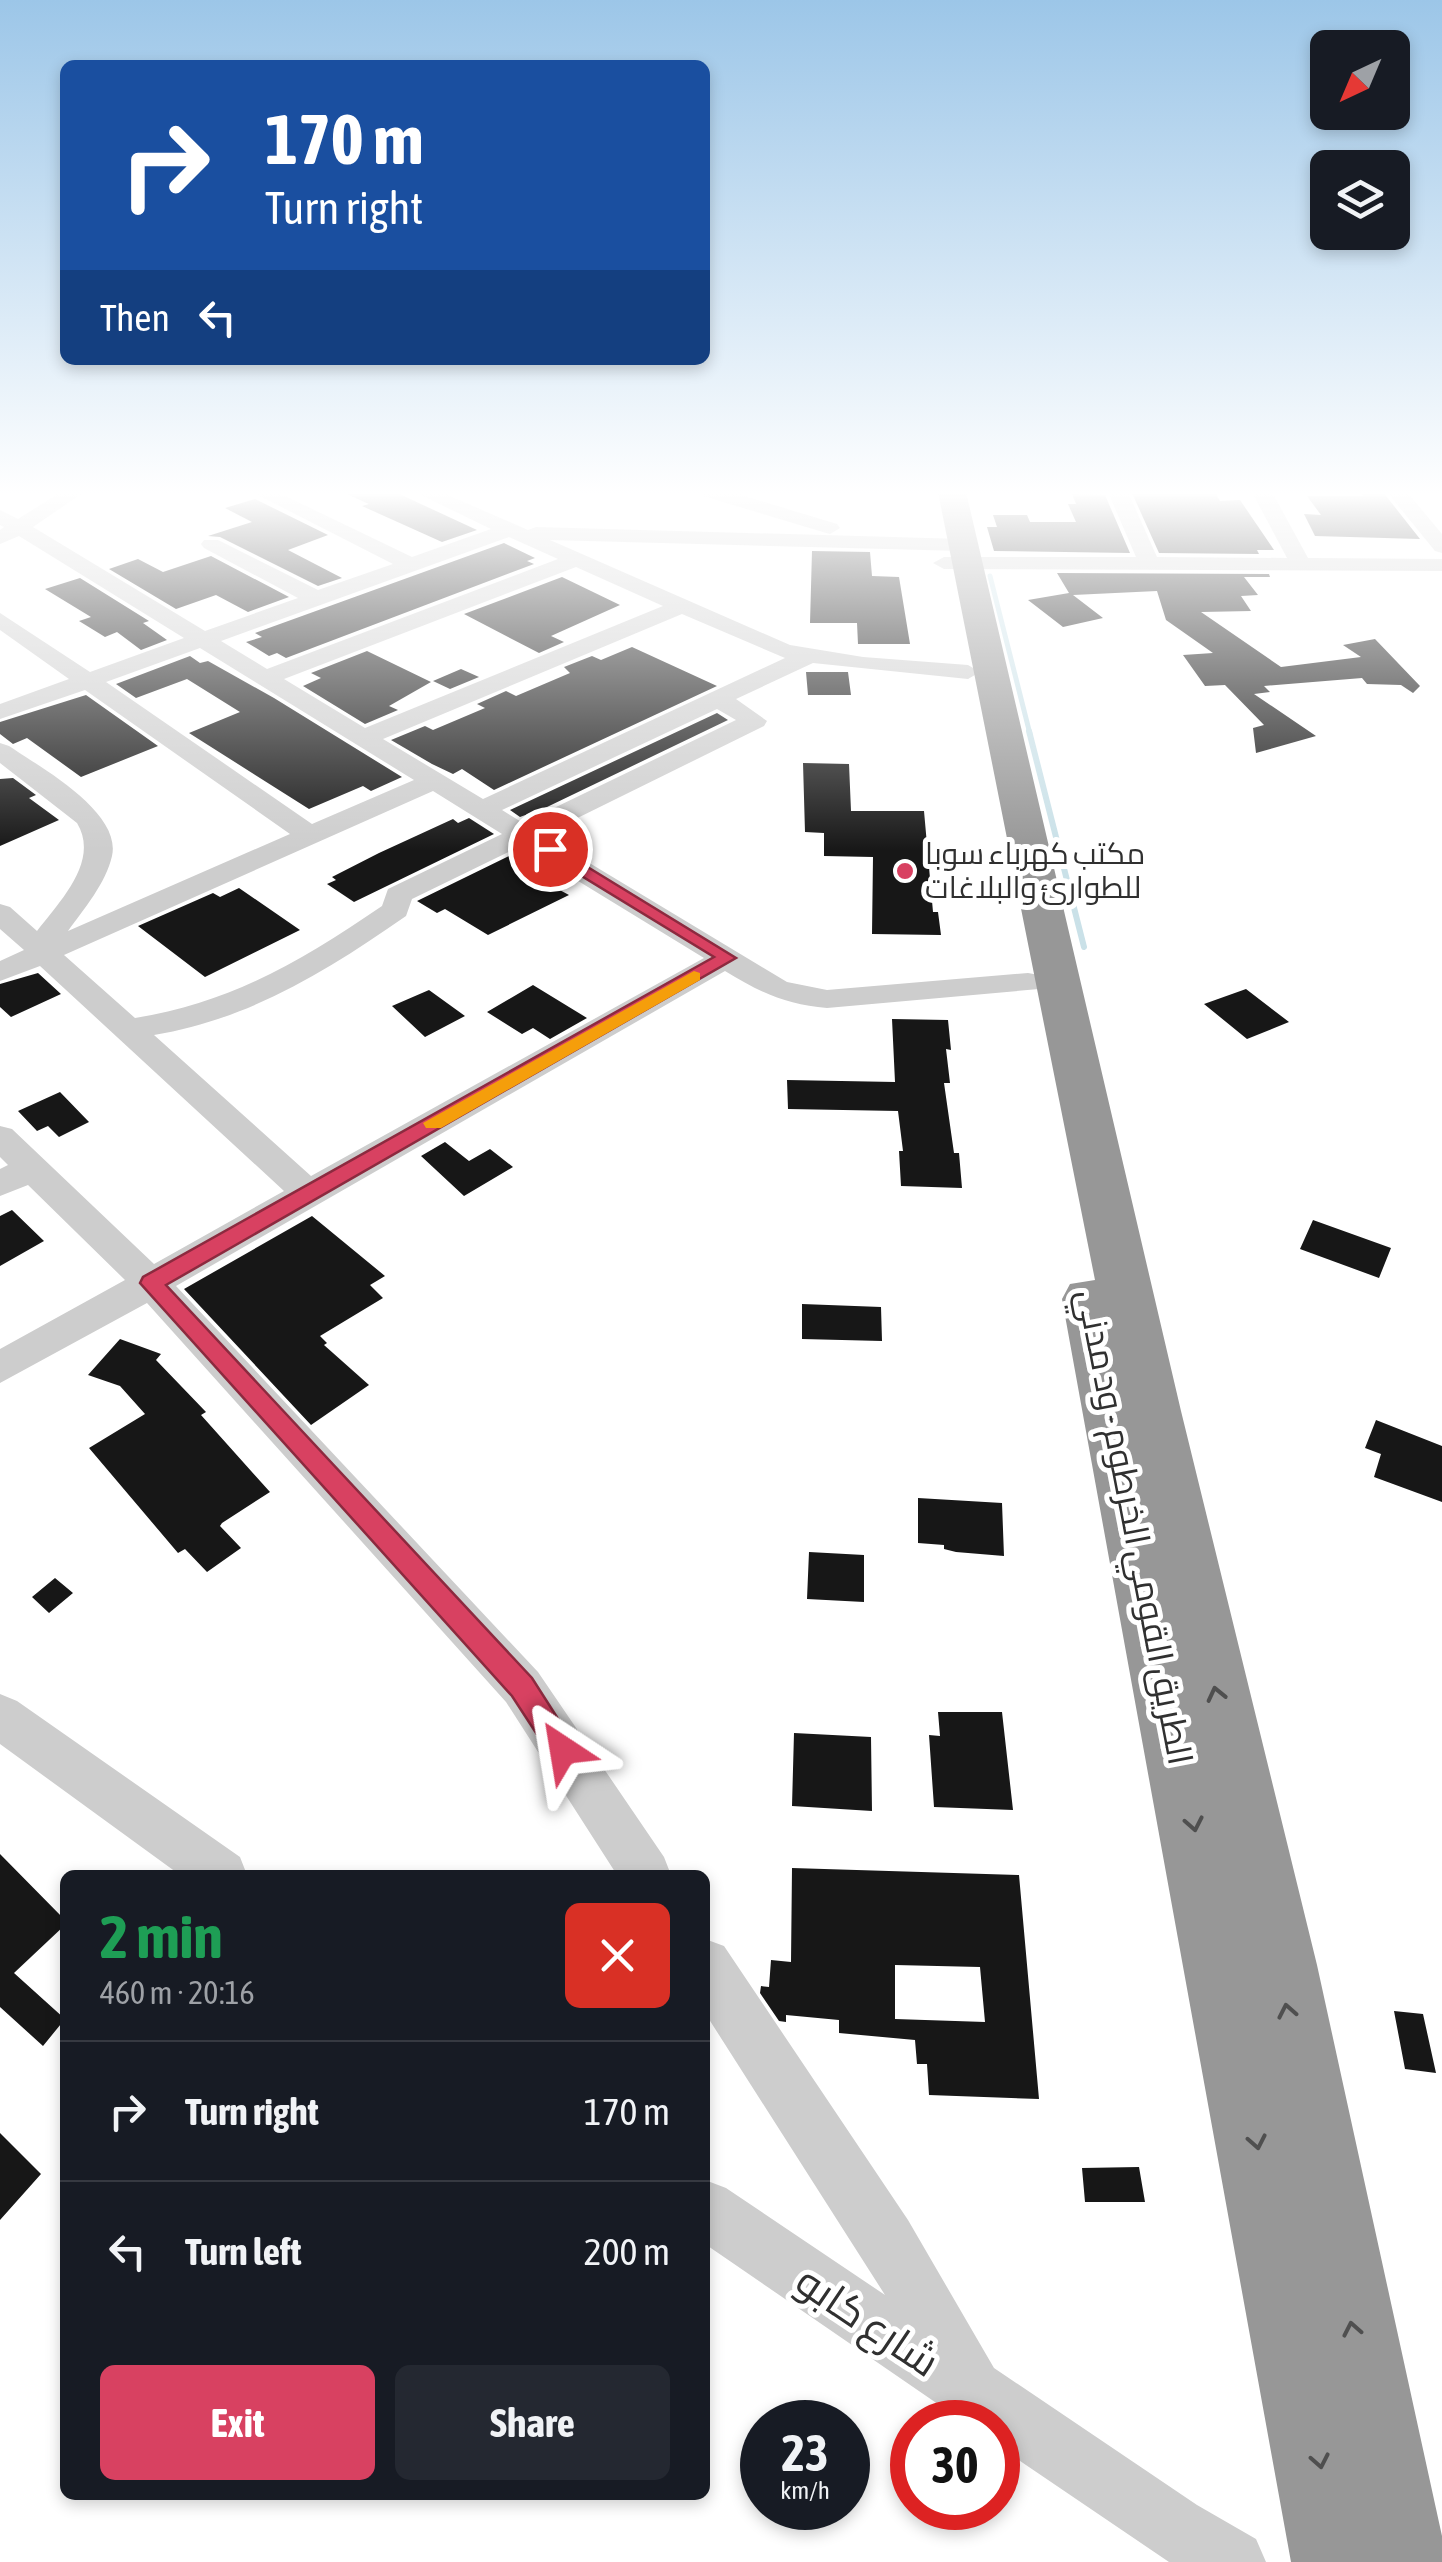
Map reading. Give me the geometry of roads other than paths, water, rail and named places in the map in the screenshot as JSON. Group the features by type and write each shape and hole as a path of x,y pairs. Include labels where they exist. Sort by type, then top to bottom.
{"highway":[{"name":"الطريق القومي الخرطوم - ود مدني","path":"956,612 1340,2562"},
{"name":"الطريق القومي الخرطوم - ود مدني","path":"963,612 1024,820 1150,1411 1278,1965 1399,2562"}],"street":[{"path":"153,612 776,989 801,997 827,999 1028,982"},
{"path":"0,712 280,612"},
{"path":"267,677 439,612"},
{"path":"365,737 643,612"},
{"path":"705,612 759,641 807,657 968,672"},
{"path":"0,620 310,835"},
{"path":"483,810 807,657"},
{"path":"130,1030 212,1016 292,980 396,910 398,895 755,721 718,698"},
{"path":"0,751 86,815 101,831 102,848 90,884 43,950"},
{"path":"0,972 433,781"},
{"path":"0,913 309,1194"},
{"path":"0,1368 727,958"},
{"path":"0,1137 16,1176 151,1283 522,1687 643,1870"},
{"path":"0,1716 215,1870"},
{"path":"710,1973 887,2241 975,2394"},
{"name":"شارع كابو","path":"710,2213 1174,2528 1233,2562"}],"waterway":[{"path":"999,612 1030,734"},
{"path":"1029,731 1084,947"}],"place":[{"name":"مكتب كهرباء سوبا للطوارئ والبلاغات","path":"905,871"}]}
